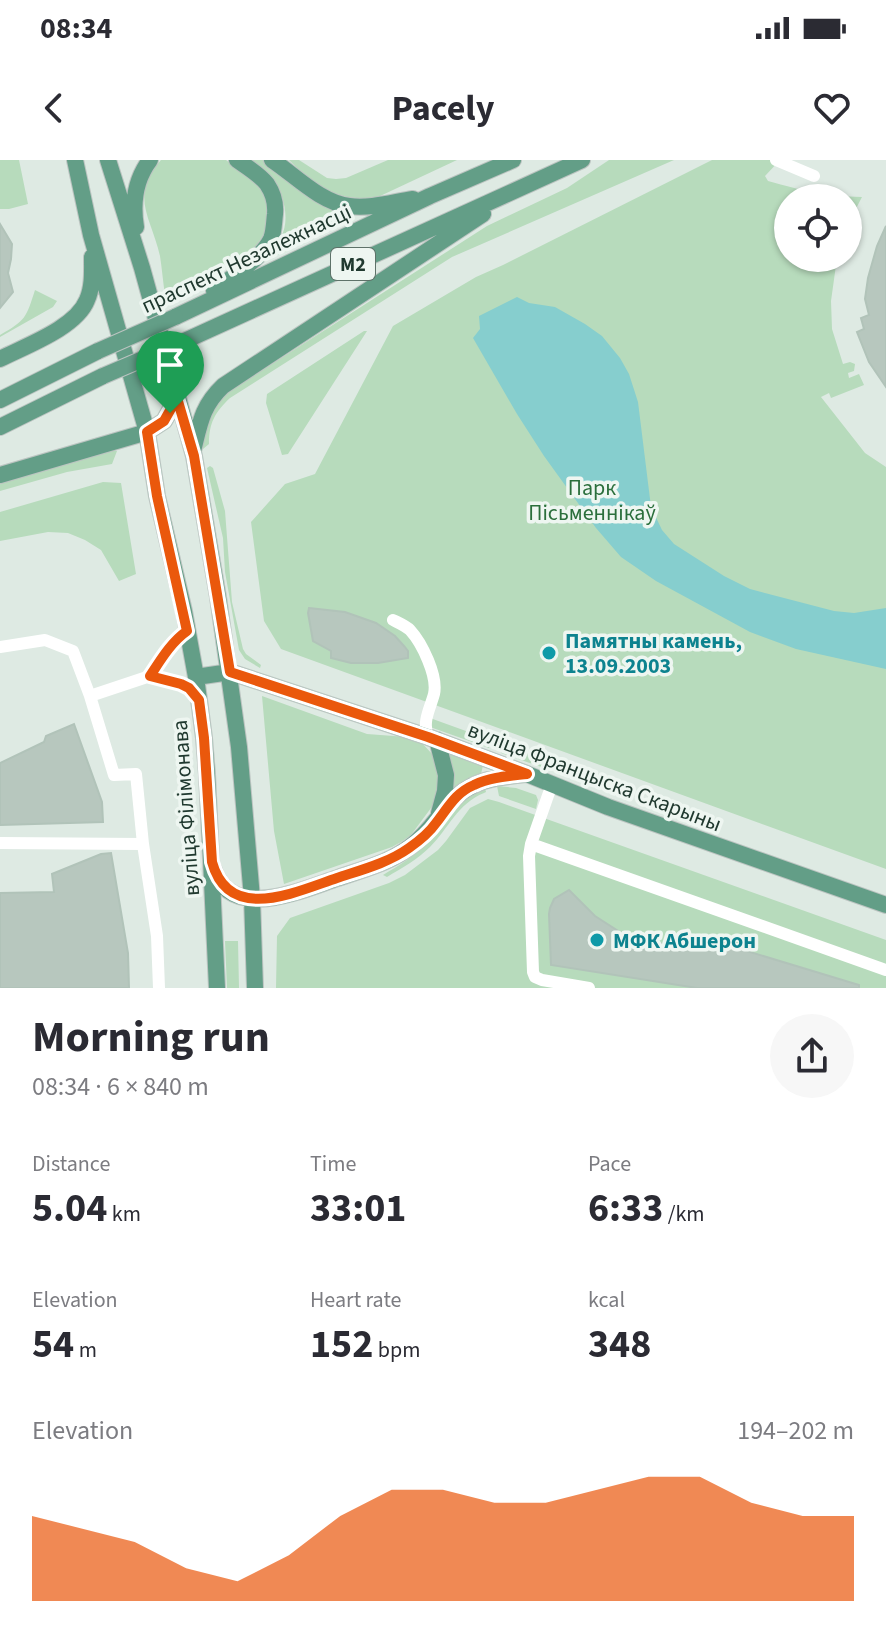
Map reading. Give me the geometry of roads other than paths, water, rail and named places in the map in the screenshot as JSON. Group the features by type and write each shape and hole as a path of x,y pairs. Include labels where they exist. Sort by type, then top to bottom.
{"main road":[{"name":"вуліца Філімонава","path":"75,160 91,235 147,432 157,496 196,677 204,738 217,988"},
{"path":"108,160 142,268 193,452 230,672 245,797 255,988"},
{"path":"142,268 134,200 143,169 150,160"},
{"path":"191,309 248,264 270,240 274,229 272,193 257,174 237,160"},
{"path":"272,160 315,191 349,206 363,207 430,196"},
{"name":"праспект Незалежнасці","path":"0,400 98,351 513,160"},
{"name":"М2","path":"0,427 103,376 582,160"},
{"path":"193,452 206,405 223,386 527,185"},
{"path":"0,359 63,326 79,314 92,281 91,235"},
{"path":"0,475 147,432 164,421 177,398"},
{"name":"вуліца Францыска Скарыны","path":"196,677 230,672 433,738 608,807 886,905"},
{"path":"433,738 445,767 446,784 437,822"},
{"path":"212,862 218,880 239,896 285,896 377,865 407,850 437,822 451,801 474,784 527,774"}],"lane":[{"path":"776,160 814,176"},
{"path":"393,620 409,629 433,673 435,690 426,717 426,727 433,738"},
{"path":"150,676 169,649 187,631"},
{"path":"0,647 45,640 73,651 114,775 136,774 157,936 159,988"},
{"path":"90,696 150,676 181,684 199,700"},
{"path":"407,730 426,717"},
{"path":"552,784 529,856 533,972 535,977 542,980 589,988"},
{"path":"0,843 143,844"},
{"path":"531,844 886,970"}],"water":[{"path":"517,297 529,303 555,307 585,324 602,336 620,358 638,402 651,507 662,530 674,544 750,589 834,611 854,613 886,608 886,669 796,649 750,632 656,581 621,557 544,456 473,338 480,329 479,316"}],"place":[{"name":"Памятны камень, 13.09.2003","path":"549,653"},
{"name":"МФК Абшерон","path":"597,940"}],"park label":[{"name":"Парк Пісьменнікаў","path":"592,500"}]}
